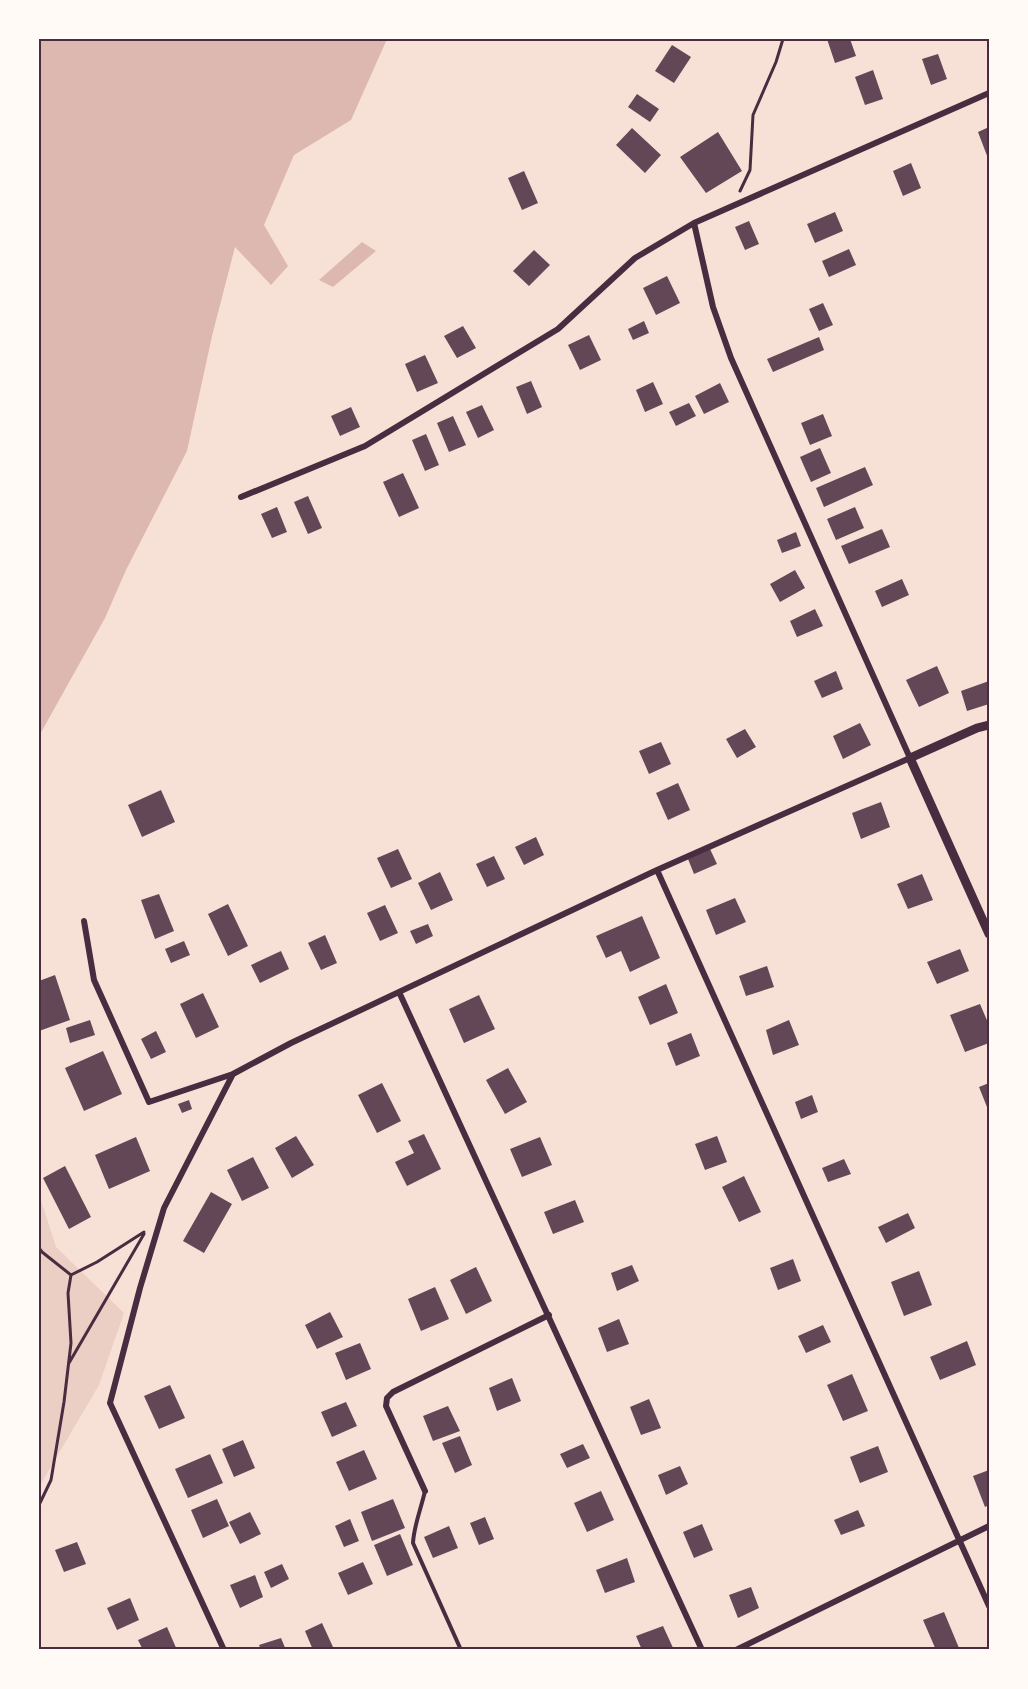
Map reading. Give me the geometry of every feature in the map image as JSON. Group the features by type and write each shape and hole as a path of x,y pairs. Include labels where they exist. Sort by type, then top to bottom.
{"street":[{"path":"241,497 365,446 558,329 635,258 694,222 989,93"},
{"path":"694,222 713,307 731,358 989,934"},
{"path":"84,921 94,980 149,1102 233,1074 291,1043 657,870 977,728 989,725"},
{"path":"657,870 989,1606"},
{"path":"399,992 702,1650"},
{"path":"224,1650 110,1403 164,1208 233,1074"},
{"path":"425,1491 386,1406 387,1398 393,1392 549,1315"},
{"path":"736,1650 989,1526"}],"lane":[{"path":"425,1491 414,1525 413,1543 461,1650"}],"path":[{"path":"729,207 750,170 753,115 776,62 783,39"},
{"path":"68,1365 147,1230 71,1275"},
{"path":"39,1248 71,1275"},
{"path":"39,1505 41,1496 51,1480 68,1365 71,1343 68,1293 71,1275"}],"shaded area":[{"path":"39,39 387,39 351,120 294,155 264,225 288,266 271,285 235,247 212,336 187,451 126,570 105,618 39,736"},
{"path":"362,242 376,251 333,287 319,280"},
{"path":"39,1194 56,1247 124,1313 99,1385 39,1487"}],"building":[{"path":"827,39 850,39 856,56 835,63"},
{"path":"672,45 691,57 674,83 655,71"},
{"path":"938,54 947,79 931,85 922,59"},
{"path":"873,70 883,99 865,105 855,77"},
{"path":"637,94 659,109 650,122 628,107"},
{"path":"989,127 989,161 978,132"},
{"path":"632,128 661,155 645,173 616,145"},
{"path":"718,132 742,171 706,193 680,157"},
{"path":"911,163 921,188 903,196 893,171"},
{"path":"524,171 538,203 522,210 508,178"},
{"path":"835,212 843,231 815,243 807,224"},
{"path":"749,221 759,244 745,250 735,227"},
{"path":"849,249 856,265 829,277 822,261"},
{"path":"534,250 550,265 529,286 513,271"},
{"path":"667,276 680,303 656,315 643,288"},
{"path":"823,303 833,325 819,331 809,309"},
{"path":"644,321 649,333 633,340 628,329"},
{"path":"463,326 476,348 457,358 444,336"},
{"path":"589,335 601,360 580,370 568,345"},
{"path":"819,337 824,350 773,372 767,359"},
{"path":"425,355 438,383 417,392 405,364"},
{"path":"531,381 542,407 527,414 516,387"},
{"path":"653,382 663,404 645,412 636,390"},
{"path":"720,383 729,402 704,414 695,396"},
{"path":"689,403 696,416 676,426 669,412"},
{"path":"482,405 494,430 478,438 466,412"},
{"path":"351,407 360,427 340,436 331,416"},
{"path":"823,414 832,436 810,445 801,423"},
{"path":"453,416 466,445 449,452 437,423"},
{"path":"426,434 439,465 425,471 412,440"},
{"path":"820,448 831,473 811,482 800,457"},
{"path":"865,467 873,485 824,507 816,488"},
{"path":"403,473 419,508 399,517 383,482"},
{"path":"308,496 322,528 308,534 294,502"},
{"path":"277,507 287,532 272,538 261,514"},
{"path":"855,507 864,528 836,540 827,519"},
{"path":"882,529 890,547 849,564 841,546"},
{"path":"796,532 801,546 782,553 777,540"},
{"path":"795,570 805,588 780,602 770,584"},
{"path":"902,579 909,595 882,607 875,591"},
{"path":"815,609 823,626 797,637 790,621"},
{"path":"937,666 949,693 919,707 906,680"},
{"path":"836,671 843,689 822,698 814,681"},
{"path":"989,681 989,704 967,711 961,691"},
{"path":"860,723 871,745 843,759 833,736"},
{"path":"745,729 756,747 737,758 726,739"},
{"path":"661,742 671,764 649,774 639,751"},
{"path":"678,783 690,810 668,820 656,793"},
{"path":"161,790 175,822 142,837 128,805"},
{"path":"881,802 890,827 861,839 852,813"},
{"path":"536,837 544,855 524,865 515,847"},
{"path":"398,849 412,879 391,888 377,858"},
{"path":"710,849 717,864 694,874 688,859"},
{"path":"494,856 505,879 487,887 476,864"},
{"path":"440,872 453,900 431,910 418,883"},
{"path":"922,874 933,900 908,909 897,884"},
{"path":"159,894 174,931 155,939 141,900"},
{"path":"735,898 746,922 716,935 706,910"},
{"path":"228,904 248,946 228,956 208,914"},
{"path":"385,905 398,933 380,941 367,913"},
{"path":"642,916 660,958 630,972 621,951 606,958 596,936"},
{"path":"428,924 433,936 416,944 410,931"},
{"path":"325,935 337,963 321,970 308,943"},
{"path":"184,941 190,955 171,963 165,949"},
{"path":"960,949 969,971 937,984 927,962"},
{"path":"281,951 289,969 260,983 251,965"},
{"path":"767,966 774,987 746,996 739,976"},
{"path":"55,975 70,1020 39,1031 39,981"},
{"path":"666,984 678,1013 650,1025 638,997"},
{"path":"203,993 219,1027 196,1038 180,1004"},
{"path":"479,995 495,1029 464,1043 449,1009"},
{"path":"980,1004 989,1025 989,1043 965,1052 950,1015"},
{"path":"90,1020 95,1035 70,1043 66,1028"},
{"path":"789,1020 799,1045 773,1055 766,1030"},
{"path":"156,1031 166,1052 151,1059 141,1039"},
{"path":"691,1033 700,1056 676,1066 667,1043"},
{"path":"103,1051 122,1094 84,1111 65,1068"},
{"path":"508,1068 527,1102 505,1114 486,1080"},
{"path":"382,1083 401,1121 377,1133 358,1095"},
{"path":"989,1083 989,1112 979,1087"},
{"path":"812,1095 818,1112 801,1119 795,1102"},
{"path":"189,1100 192,1109 182,1113 178,1104"},
{"path":"424,1134 441,1169 407,1186 395,1162 414,1153 408,1141"},
{"path":"296,1136 314,1165 292,1178 275,1148"},
{"path":"717,1136 727,1162 705,1170 695,1144"},
{"path":"136,1137 150,1171 109,1189 95,1155"},
{"path":"540,1137 552,1165 522,1177 510,1149"},
{"path":"253,1157 269,1188 242,1201 227,1170"},
{"path":"844,1159 851,1174 828,1182 822,1168"},
{"path":"65,1166 91,1217 69,1229 43,1178"},
{"path":"744,1176 761,1212 739,1222 722,1187"},
{"path":"211,1192 232,1204 204,1253 183,1241"},
{"path":"575,1200 584,1222 553,1234 544,1212"},
{"path":"908,1213 915,1228 886,1243 878,1227"},
{"path":"793,1259 801,1281 778,1290 770,1268"},
{"path":"632,1265 639,1281 617,1291 611,1273"},
{"path":"476,1267 492,1301 466,1314 450,1280"},
{"path":"919,1271 932,1305 904,1316 891,1282"},
{"path":"435,1287 449,1319 421,1331 408,1299"},
{"path":"330,1312 343,1337 317,1349 305,1325"},
{"path":"619,1319 629,1344 607,1352 598,1328"},
{"path":"823,1325 831,1342 806,1353 798,1336"},
{"path":"967,1341 976,1365 940,1380 930,1357"},
{"path":"360,1343 371,1369 346,1380 335,1353"},
{"path":"852,1374 868,1411 843,1421 827,1385"},
{"path":"512,1378 521,1401 497,1411 489,1388"},
{"path":"170,1385 185,1418 159,1429 144,1396"},
{"path":"649,1399 661,1428 641,1435 630,1407"},
{"path":"346,1402 357,1426 332,1437 321,1412"},
{"path":"448,1406 460,1431 433,1441 423,1416"},
{"path":"460,1436 472,1465 455,1473 442,1443"},
{"path":"243,1440 255,1468 234,1477 222,1449"},
{"path":"583,1444 590,1458 567,1468 560,1454"},
{"path":"878,1446 888,1472 860,1483 850,1457"},
{"path":"364,1450 377,1479 349,1491 336,1462"},
{"path":"210,1454 223,1483 188,1498 175,1469"},
{"path":"680,1466 688,1484 666,1495 658,1475"},
{"path":"989,1470 989,1505 985,1507 973,1476"},
{"path":"601,1491 614,1520 587,1532 574,1503"},
{"path":"217,1499 229,1526 203,1538 191,1510"},
{"path":"393,1499 405,1528 372,1541 361,1512"},
{"path":"858,1510 865,1526 841,1535 834,1520"},
{"path":"250,1512 261,1534 240,1544 229,1522"},
{"path":"485,1517 494,1539 479,1545 470,1523"},
{"path":"350,1519 359,1541 344,1547 335,1526"},
{"path":"702,1524 713,1550 694,1558 683,1532"},
{"path":"449,1526 458,1548 433,1558 424,1537"},
{"path":"400,1534 413,1565 387,1576 374,1545"},
{"path":"77,1542 86,1564 64,1572 55,1550"},
{"path":"627,1558 635,1582 605,1593 596,1570"},
{"path":"363,1562 373,1584 348,1595 338,1573"},
{"path":"282,1564 289,1579 271,1588 264,1572"},
{"path":"255,1575 263,1597 240,1608 230,1585"},
{"path":"751,1587 759,1608 738,1618 729,1595"},
{"path":"130,1598 139,1620 117,1630 107,1608"},
{"path":"944,1612 959,1648 954,1650 936,1650 923,1620"},
{"path":"322,1623 333,1647 313,1650 305,1631"},
{"path":"663,1626 674,1650 642,1650 636,1636"},
{"path":"167,1627 177,1650 143,1650 138,1640"},
{"path":"281,1638 286,1650 261,1650 259,1645"}]}
